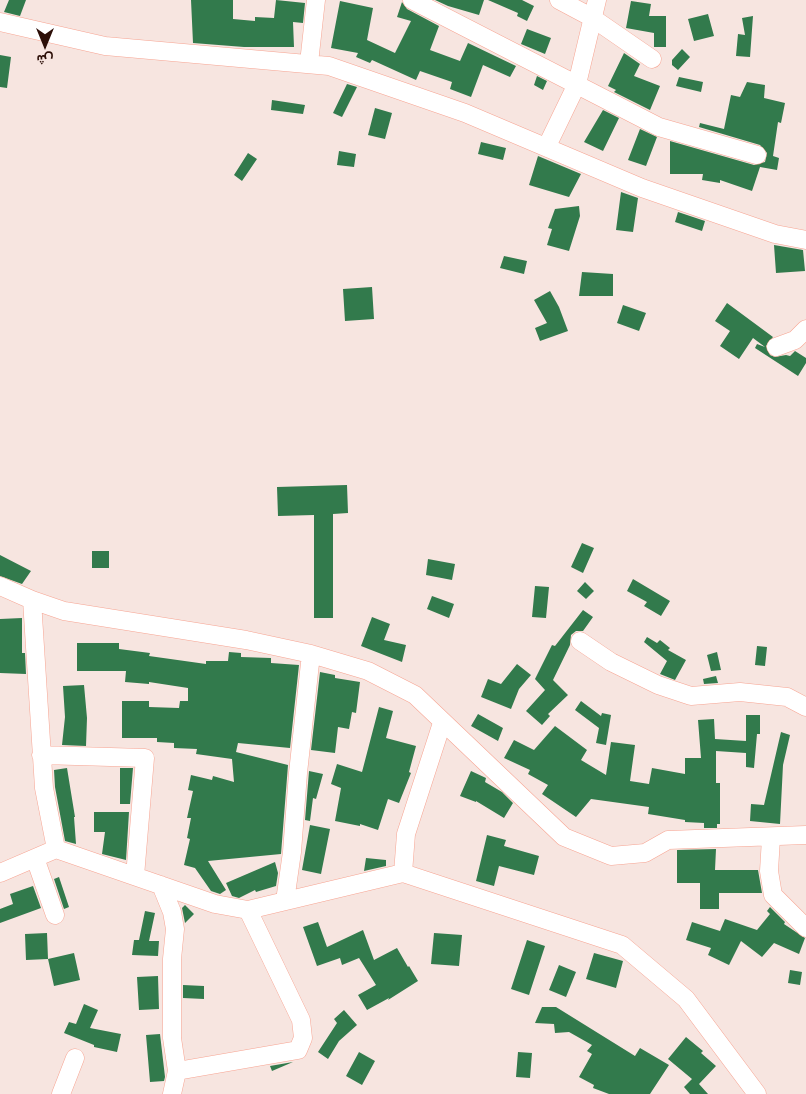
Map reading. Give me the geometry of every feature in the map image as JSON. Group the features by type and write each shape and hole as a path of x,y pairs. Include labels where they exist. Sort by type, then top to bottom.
{"street":[{"path":"309,63 316,0"},
{"path":"412,0 659,127 757,156"},
{"path":"559,0 591,17 652,59"},
{"path":"547,146 577,84 591,17 597,0"},
{"path":"0,22 105,46 329,66 465,113 547,146 642,188 775,234 806,240"},
{"path":"776,347 795,340 806,329"},
{"path":"0,586 64,611 246,640 312,654 368,671 415,695 442,723 564,837 611,856 645,853 668,840 771,838 806,835"},
{"path":"32,600 44,788 56,849"},
{"path":"580,641 611,662 658,685 691,696 740,692 787,697 806,707"},
{"path":"285,901 292,852 298,773 312,654"},
{"path":"403,873 406,834 442,723"},
{"path":"41,755 145,758 135,876"},
{"path":"771,838 769,871 773,895 806,928"},
{"path":"0,873 56,849 215,904 248,910 403,873 622,945 686,999 757,1094"},
{"path":"35,858 55,915"},
{"path":"161,885 172,912 175,928 172,959 172,1038 177,1071 172,1094"},
{"path":"177,1071 298,1050 303,1038 301,1020 248,910"},
{"path":"61,1094 75,1058"}],"building":[{"path":"9,0 26,0 20,16 4,12"},
{"path":"191,0 233,0 233,19 255,21 255,17 274,18 276,0 305,3 303,23 293,22 294,47 244,47 193,43"},
{"path":"435,0 484,0 479,15"},
{"path":"488,0 522,0 534,6 527,21 517,16 518,13"},
{"path":"340,1 373,8 367,40 395,53 411,21 397,17 402,2 407,9 439,26 430,50 460,61 468,43 516,66 510,77 483,65 471,97 450,89 452,82 420,71 416,80 372,60 370,63 356,57 358,53 331,48"},
{"path":"631,1 651,4 649,16 666,16 666,47 654,47 654,33 626,28"},
{"path":"708,14 714,36 694,41 688,19"},
{"path":"753,16 750,57 736,56 738,34 745,35 742,18"},
{"path":"527,29 551,38 545,54 521,44"},
{"path":"682,49 690,57 678,70 672,65 672,60"},
{"path":"624,53 640,64 634,76 660,86 650,110 614,92 616,90 608,86"},
{"path":"0,55 11,57 7,88 0,87"},
{"path":"537,76 547,81 543,90 534,85"},
{"path":"679,77 703,82 701,92 676,86"},
{"path":"747,82 765,85 764,98 785,103 781,123 778,122 773,156 779,158 777,170 760,167 752,191 720,180 720,183 702,180 703,174 670,174 670,141 754,165 765,162 767,153 760,145 699,127 700,123 724,129 731,95 740,97"},
{"path":"347,84 357,87 342,117 333,113"},
{"path":"272,100 305,105 303,114 271,110"},
{"path":"375,108 392,113 385,139 368,135"},
{"path":"603,110 619,118 603,151 584,142"},
{"path":"640,129 657,137 646,166 628,160"},
{"path":"481,142 506,148 503,160 478,154"},
{"path":"339,151 356,154 354,167 337,165"},
{"path":"248,153 257,159 242,181 234,175"},
{"path":"538,156 581,174 569,197 529,185"},
{"path":"621,192 638,198 633,232 616,230"},
{"path":"579,206 580,216 569,251 547,245 552,229 548,228 555,209"},
{"path":"678,212 705,221 702,231 675,222"},
{"path":"774,245 803,250 805,271 776,273"},
{"path":"504,256 527,261 524,274 500,268"},
{"path":"582,272 613,274 613,296 579,296"},
{"path":"372,287 374,319 345,321 343,289"},
{"path":"550,291 559,307 568,331 540,341 535,328 547,323 534,300"},
{"path":"727,303 773,337 766,346 770,355 775,357 790,356 795,351 806,358 806,363 798,376 755,348 757,344 765,347 753,338 739,359 720,346 730,331 715,321"},
{"path":"623,305 646,313 639,331 617,323"},
{"path":"347,485 348,513 333,514 333,618 314,618 314,515 278,516 277,487"},
{"path":"582,543 594,548 583,573 571,567"},
{"path":"92,551 109,551 109,568 92,568"},
{"path":"0,555 31,571 22,584 0,576"},
{"path":"428,559 455,564 452,580 426,575"},
{"path":"633,579 670,601 661,616 644,606 647,602 627,591"},
{"path":"585,582 594,591 586,599 577,591"},
{"path":"535,586 549,587 546,618 532,617"},
{"path":"432,596 454,604 449,618 427,609"},
{"path":"583,610 593,617 583,631 576,631 571,635 570,645 553,680 568,695 548,714 550,716 542,725 526,711 545,690 535,679 552,645 555,646"},
{"path":"372,617 390,624 384,640 406,645 402,662 361,646"},
{"path":"22,618 22,653 25,653 26,674 0,673 0,619"},
{"path":"647,637 657,643 660,640 670,648 668,650 686,660 675,680 660,674 667,661 644,642"},
{"path":"77,643 119,643 119,649 150,653 149,656 206,664 206,661 228,661 229,652 241,653 241,657 271,658 271,663 299,665 290,748 238,743 236,752 288,765 281,854 208,861 226,890 220,894 211,891 195,868 184,865 190,839 187,838 191,818 187,818 193,791 188,790 191,775 212,780 213,776 234,782 232,759 196,754 197,749 174,748 174,743 157,742 157,738 122,738 122,701 149,701 149,707 179,708 180,701 188,701 188,688 149,682 149,684 125,682 126,671 77,671"},
{"path":"757,646 767,647 765,666 755,665"},
{"path":"717,652 721,670 711,671 707,655"},
{"path":"517,664 531,675 519,689 511,709 481,697 488,679 501,684"},
{"path":"320,672 335,675 335,678 360,682 356,713 352,712 349,729 338,727 335,753 311,750"},
{"path":"716,676 718,683 704,684 703,679"},
{"path":"84,685 87,718 86,746 62,745 65,717 63,686"},
{"path":"581,701 601,716 602,713 611,715 606,745 596,743 599,728 575,710"},
{"path":"379,707 393,711 386,738 416,746 409,772 411,773 399,803 388,799 378,830 360,824 360,826 335,821 341,788 331,784 337,764 362,772"},
{"path":"478,714 503,728 498,741 471,726"},
{"path":"746,715 760,715 760,734 757,734 754,768 746,767 746,753 716,751 716,783 720,783 720,824 717,824 717,828 704,828 704,823 685,822 685,820 648,814 649,807 591,799 576,817 542,794 548,785 528,774 530,770 504,758 514,740 534,750 555,726 587,750 581,760 606,775 611,742 635,745 630,781 649,784 652,768 685,774 685,758 701,758 698,720 714,719 715,739 746,741"},
{"path":"781,732 790,735 783,765 780,824 750,821 751,804 764,805"},
{"path":"67,768 75,817 76,844 65,841 55,787 54,770"},
{"path":"120,768 133,768 130,804 120,804"},
{"path":"309,771 323,774 316,799 313,798 310,821 305,820"},
{"path":"471,771 486,778 485,782 502,792 513,803 504,818 476,801 460,796"},
{"path":"94,812 129,812 126,860 102,854 105,832 94,832"},
{"path":"310,825 330,829 321,874 302,870"},
{"path":"487,835 506,840 504,846 539,856 534,875 499,866 494,886 476,881"},
{"path":"716,849 715,870 758,870 762,893 719,893 719,909 700,909 700,883 677,883 677,850"},
{"path":"366,858 386,860 386,866 364,871"},
{"path":"275,862 278,873 276,886 256,892 255,890 239,898 232,896 226,883"},
{"path":"59,877 69,907 64,909 54,879"},
{"path":"33,886 41,908 0,923 0,909 13,904 10,894"},
{"path":"185,905 194,914 185,923 182,908"},
{"path":"770,907 785,922 784,924 805,938 799,954 774,943 762,957 741,941 729,965 708,955 711,948 686,940 692,922 720,931 725,919 757,930 770,914 767,911"},
{"path":"145,911 155,913 149,941 159,941 158,956 132,955 134,940 139,940"},
{"path":"318,922 327,947 363,930 374,960 397,948 418,981 388,1000 389,998 367,1010 358,995 376,985 359,958 342,965 340,958 317,966 303,927"},
{"path":"47,933 48,959 26,960 25,934"},
{"path":"434,933 462,935 459,966 431,964"},
{"path":"527,940 545,946 529,995 511,989"},
{"path":"74,953 80,980 54,986 48,959"},
{"path":"594,953 623,961 616,988 586,979"},
{"path":"559,965 576,972 566,997 549,990"},
{"path":"790,970 802,972 800,985 788,983"},
{"path":"158,976 159,1009 139,1010 137,977"},
{"path":"183,985 204,986 204,999 183,998"},
{"path":"84,1004 98,1010 90,1028 121,1034 117,1052 94,1047 94,1045 64,1033 69,1022 76,1024"},
{"path":"542,1007 556,1007 635,1056 640,1048 669,1065 650,1094 609,1094 593,1088 594,1085 579,1077 592,1054 587,1051 592,1045 569,1032 555,1033 554,1024 535,1023"},
{"path":"344,1010 357,1025 339,1041 328,1059 318,1052 337,1023 334,1019"},
{"path":"160,1034 165,1077 164,1081 150,1082 146,1035"},
{"path":"686,1037 703,1051 701,1053 716,1066 699,1084 708,1094 690,1094 684,1087 692,1079 668,1059"},
{"path":"359,1052 375,1061 362,1085 346,1076"},
{"path":"518,1052 532,1053 530,1078 516,1077"},
{"path":"293,1062 272,1071 270,1066"}]}
